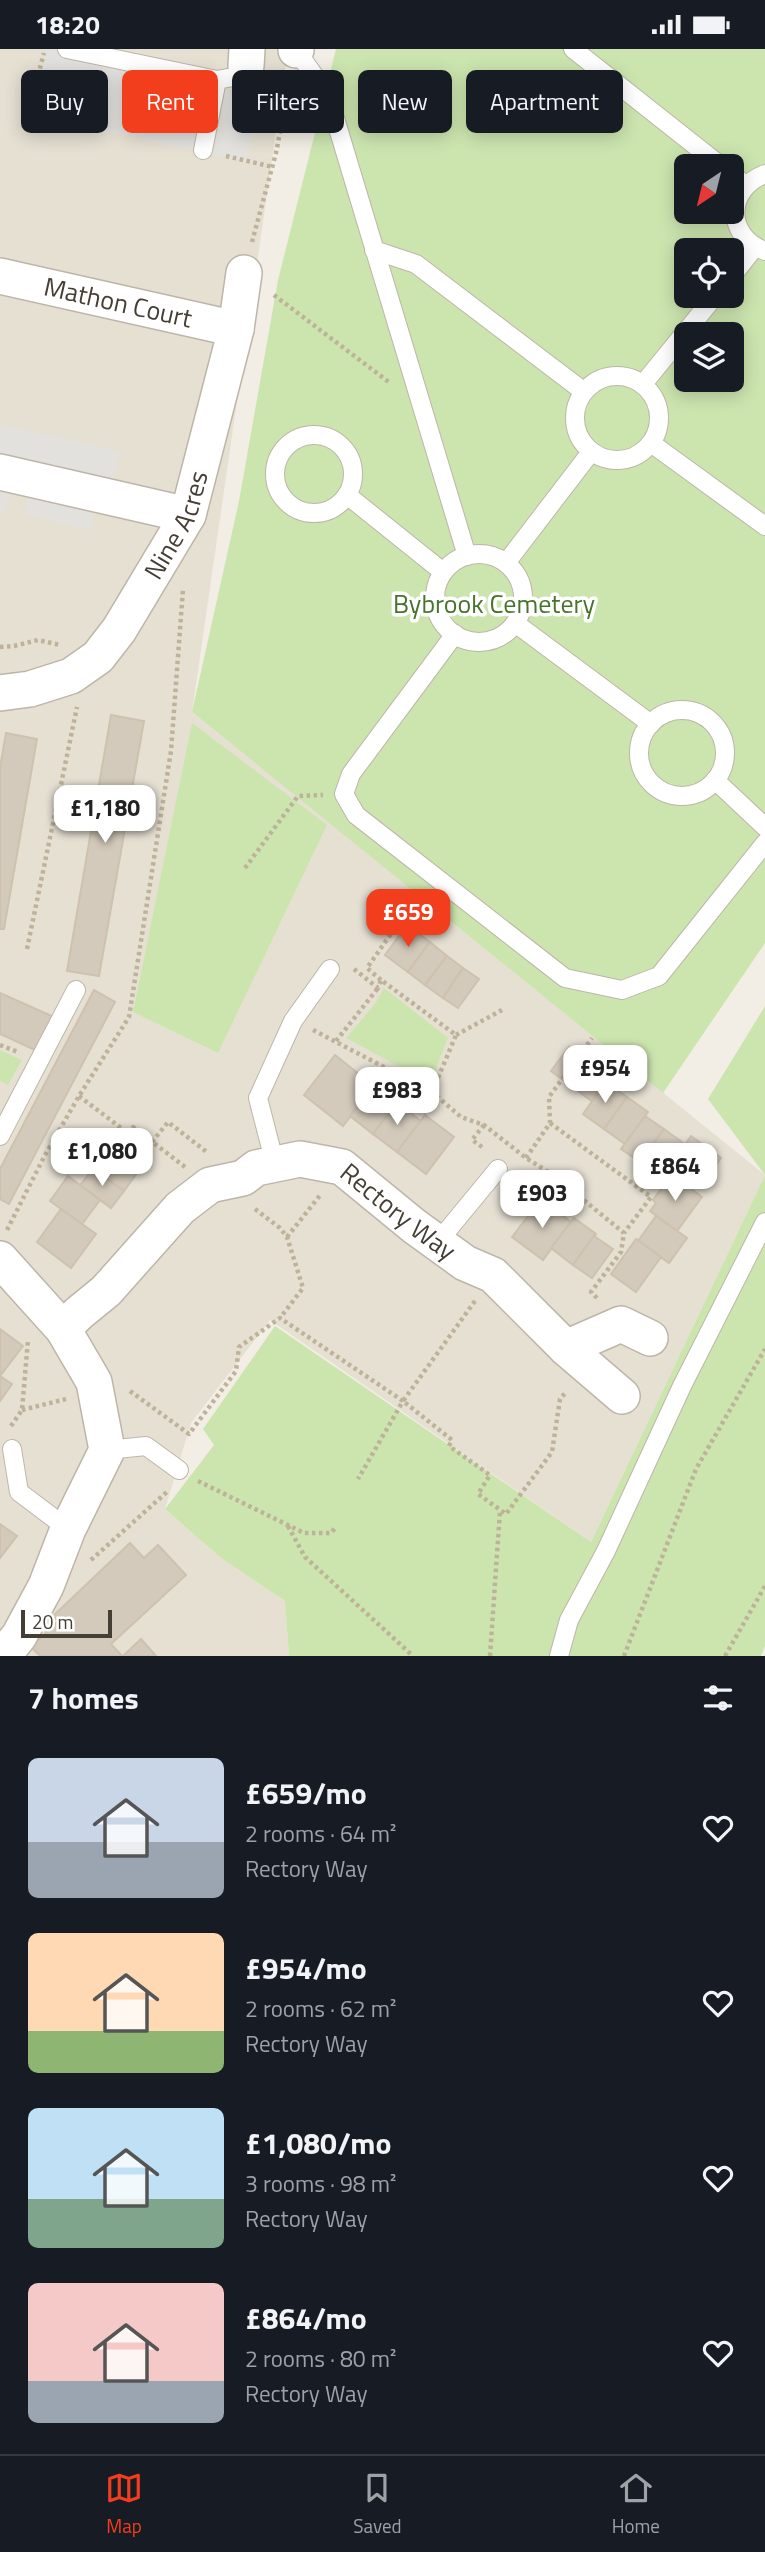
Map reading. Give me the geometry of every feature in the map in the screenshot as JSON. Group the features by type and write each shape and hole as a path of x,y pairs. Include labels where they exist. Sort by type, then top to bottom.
{"street":[{"name":"Nine Acres","path":"0,692 30,689 71,676 98,657 119,630 188,515 236,329 244,273"},
{"name":"Mathon Court","path":"0,276 236,329"},
{"path":"0,472 188,515"},
{"name":"Rectory Way","path":"57,1322 79,1313 106,1291 180,1208 224,1182 256,1168 300,1159 342,1167 465,1263 493,1275 577,1358 622,1396"},
{"path":"2,1249 57,1322 96,1394 107,1450 68,1529 46,1586 19,1636 3,1656"},
{"path":"577,1358 621,1324 650,1338"}],"lane":[{"path":"67,49 237,65 203,150"},
{"path":"296,49 328,95 467,555"},
{"path":"573,49 706,154"},
{"path":"744,179 765,174"},
{"path":"738,224 740,230 760,249 744,264"},
{"path":"374,250 416,264 583,391"},
{"path":"643,384 705,308"},
{"path":"618,375 643,384 658,405 660,418 652,443 642,453 617,461 603,459 591,452 576,430 574,417 576,403 583,391 605,377 618,375"},
{"path":"304,436 330,438 341,446 349,457 352,482 347,495 339,504 316,513 303,512 292,507 283,498 274,475 276,462 282,451 304,436"},
{"path":"652,443 765,526"},
{"path":"506,563 591,452"},
{"path":"347,495 443,572"},
{"path":"481,554 506,563 521,585 521,612 515,623 494,639 480,642 467,640 444,625 438,612 435,599 443,572 467,555 481,554"},
{"path":"515,623 651,724"},
{"path":"455,634 351,774 344,794 356,815 565,978 622,990 659,976 765,843"},
{"path":"676,711 691,711 705,716 716,726 723,739 723,768 715,781 693,795 679,796 654,786 645,775 639,749 643,735 651,724 662,715 676,711"},
{"path":"715,781 765,828"},
{"path":"275,1164 258,1098 293,1021 330,969"},
{"path":"0,1136 76,990"},
{"path":"438,1243 505,1169"},
{"path":"559,1656 569,1620 606,1551 682,1386 765,1222"},
{"path":"107,1450 146,1446 183,1473"},
{"path":"12,1449 19,1492 68,1529"}],"path":[{"path":"39,70 45,49"},
{"path":"244,273 273,167 296,49"},
{"path":"203,150 273,167"},
{"path":"273,294 422,406"},
{"path":"2,1249 45,1155 129,1017 171,751 183,585"},
{"path":"27,949 79,698 71,676"},
{"path":"245,868 298,796 344,794"},
{"path":"402,918 367,968 456,1035"},
{"path":"330,969 339,958 378,988"},
{"path":"336,1041 378,988 381,980"},
{"path":"432,1092 456,1035 502,1010"},
{"path":"526,1158 550,1123 549,1097 592,1038"},
{"path":"79,1096 130,1134 133,1127 152,1142 224,1182"},
{"path":"22,1410 96,1394 113,1379 189,1434 236,1371 239,1346 280,1318 303,1288 287,1237 279,1228 224,1182 168,1122 152,1142"},
{"path":"550,1123 651,1197 624,1233"},
{"path":"287,1237 342,1167"},
{"path":"505,1169 541,1193 553,1175"},
{"path":"358,1479 403,1401 493,1275"},
{"path":"280,1318 403,1401 452,1440 449,1445 489,1475 478,1494 506,1514 552,1452 560,1399 577,1358"},
{"path":"8,1430 22,1410 29,1332 57,1322"},
{"path":"624,1656 696,1469 765,1349"},
{"path":"89,1562 183,1473 303,1533 331,1533 335,1528"},
{"path":"490,1656 500,1510"},
{"path":"288,1526 305,1557 412,1656"},
{"path":"725,1656 765,1586"}],"shaded area":[{"path":"0,49 288,49 285,70 232,70 232,133 276,133 192,712 765,1175 591,1542 270,1320 191,1423 165,1509 221,1558 285,1601 289,1656 0,1656"},
{"path":"46,49 137,70 122,70 122,133 218,133 218,90 232,94 232,133 252,133 246,162 108,131 108,70 41,70"},
{"path":"0,424 121,452 113,479 94,510 90,530 25,514 28,495 11,492 5,511 0,510"}],"green space":[{"name":"Bybrook Cemetery","path":"336,49 765,49 765,943 663,1093 192,712 239,501 278,280 315,133 344,133 344,70 331,70"},
{"path":"192,723 327,825 218,1053 133,1012"},
{"path":"384,988 448,1038 430,1083 346,1038 375,1004"},
{"path":"765,1006 765,1175 708,1099"},
{"path":"0,1050 22,1060 8,1085 0,1081"},
{"path":"765,1175 765,1646 761,1656 289,1656 285,1601 221,1558 165,1509 214,1445 203,1429 275,1326 591,1542"}],"building":[{"path":"111,715 144,721 99,976 67,971"},
{"path":"6,733 37,739 4,929 0,929 0,768"},
{"path":"407,925 430,942 408,972 385,955"},
{"path":"430,942 447,956 425,985 408,972"},
{"path":"447,956 463,968 443,998 425,985"},
{"path":"463,968 479,979 458,1008 443,998"},
{"path":"94,990 115,1002 9,1204 0,1199 0,1169"},
{"path":"0,993 54,1017 39,1052 0,1034"},
{"path":"569,1047 610,1077 593,1102 551,1071"},
{"path":"335,1055 374,1086 343,1126 304,1095"},
{"path":"606,1082 627,1097 604,1129 583,1114"},
{"path":"374,1086 397,1103 373,1134 350,1116"},
{"path":"627,1097 648,1112 625,1144 604,1129"},
{"path":"397,1103 421,1121 397,1152 373,1134"},
{"path":"425,1115 454,1137 426,1174 397,1152"},
{"path":"645,1116 664,1129 640,1162 621,1149"},
{"path":"664,1129 686,1145 662,1178 640,1162"},
{"path":"120,1133 150,1156 137,1173 107,1150"},
{"path":"691,1136 721,1158 702,1185 672,1164"},
{"path":"107,1150 137,1173 124,1191 93,1169"},
{"path":"93,1169 124,1191 111,1208 80,1185"},
{"path":"672,1174 702,1197 677,1231 650,1211 656,1203 653,1200"},
{"path":"68,1176 100,1200 82,1224 50,1201"},
{"path":"541,1199 571,1222 543,1260 512,1237"},
{"path":"61,1209 96,1234 71,1268 37,1242"},
{"path":"656,1216 687,1238 669,1263 638,1241"},
{"path":"574,1218 596,1234 573,1265 551,1248"},
{"path":"594,1236 613,1249 592,1278 573,1265"},
{"path":"636,1239 661,1257 636,1292 611,1274"},
{"path":"0,1329 23,1346 0,1376"},
{"path":"0,1376 12,1384 0,1401"},
{"path":"0,1524 17,1536 0,1558"},
{"path":"130,1543 144,1558 158,1545 186,1575 111,1644 122,1656 40,1656 31,1647 58,1621 53,1616"},
{"path":"141,1639 156,1656 123,1656"}]}
